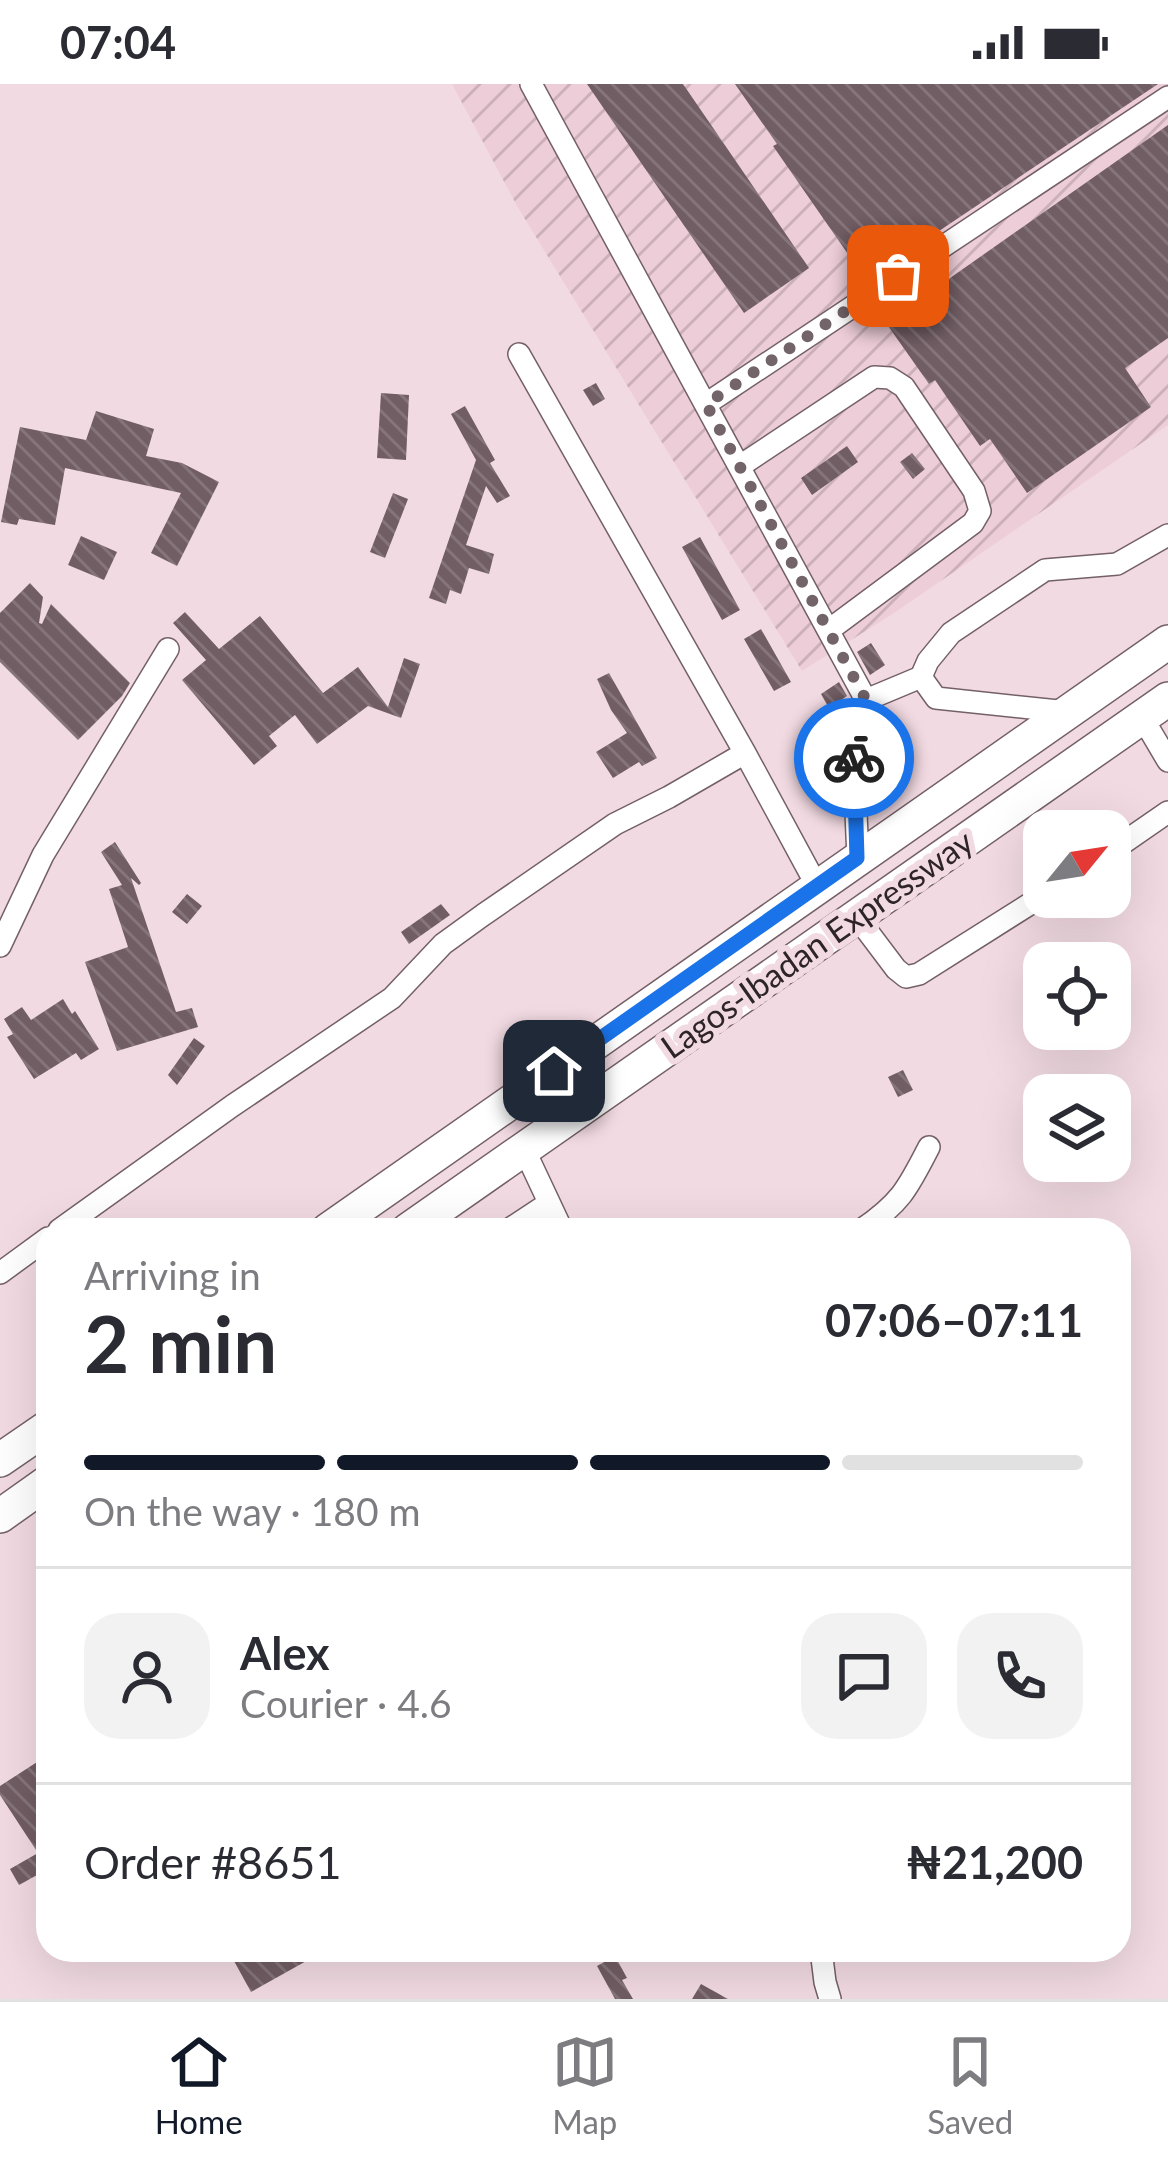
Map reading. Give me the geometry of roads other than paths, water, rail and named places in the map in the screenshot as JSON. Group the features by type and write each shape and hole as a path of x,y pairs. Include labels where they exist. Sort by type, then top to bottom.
{"highway":[{"name":"Lagos-Ibadan Expressway","path":"345,1218 1168,642"},
{"name":"Lagos-Ibadan Expressway","path":"425,1218 1155,708"},
{"path":"0,1460 36,1434"},
{"path":"0,1516 36,1490"}],"street":[{"path":"531,84 866,700 853,745 857,858"},
{"path":"706,404 1168,97"},
{"path":"519,354 817,886"},
{"path":"740,466 874,377 890,378 904,387 974,491 980,511 973,523 829,630"},
{"path":"866,700 921,677 951,632 1045,570 1117,565 1168,535"},
{"path":"0,946 43,855 168,649"},
{"path":"921,677 936,698 1068,712"},
{"path":"1155,708 1168,761"},
{"path":"76,1218 392,998 443,944 483,915 615,824 745,753"},
{"path":"1131,838 1168,812"},
{"path":"856,916 906,977 920,974 1023,908"},
{"path":"879,1218 904,1195 929,1147"},
{"path":"524,1149 556,1218"},
{"path":"526,1218 549,1202"},
{"path":"0,1273 36,1247"},
{"path":"823,1962 830,1999"}]}
